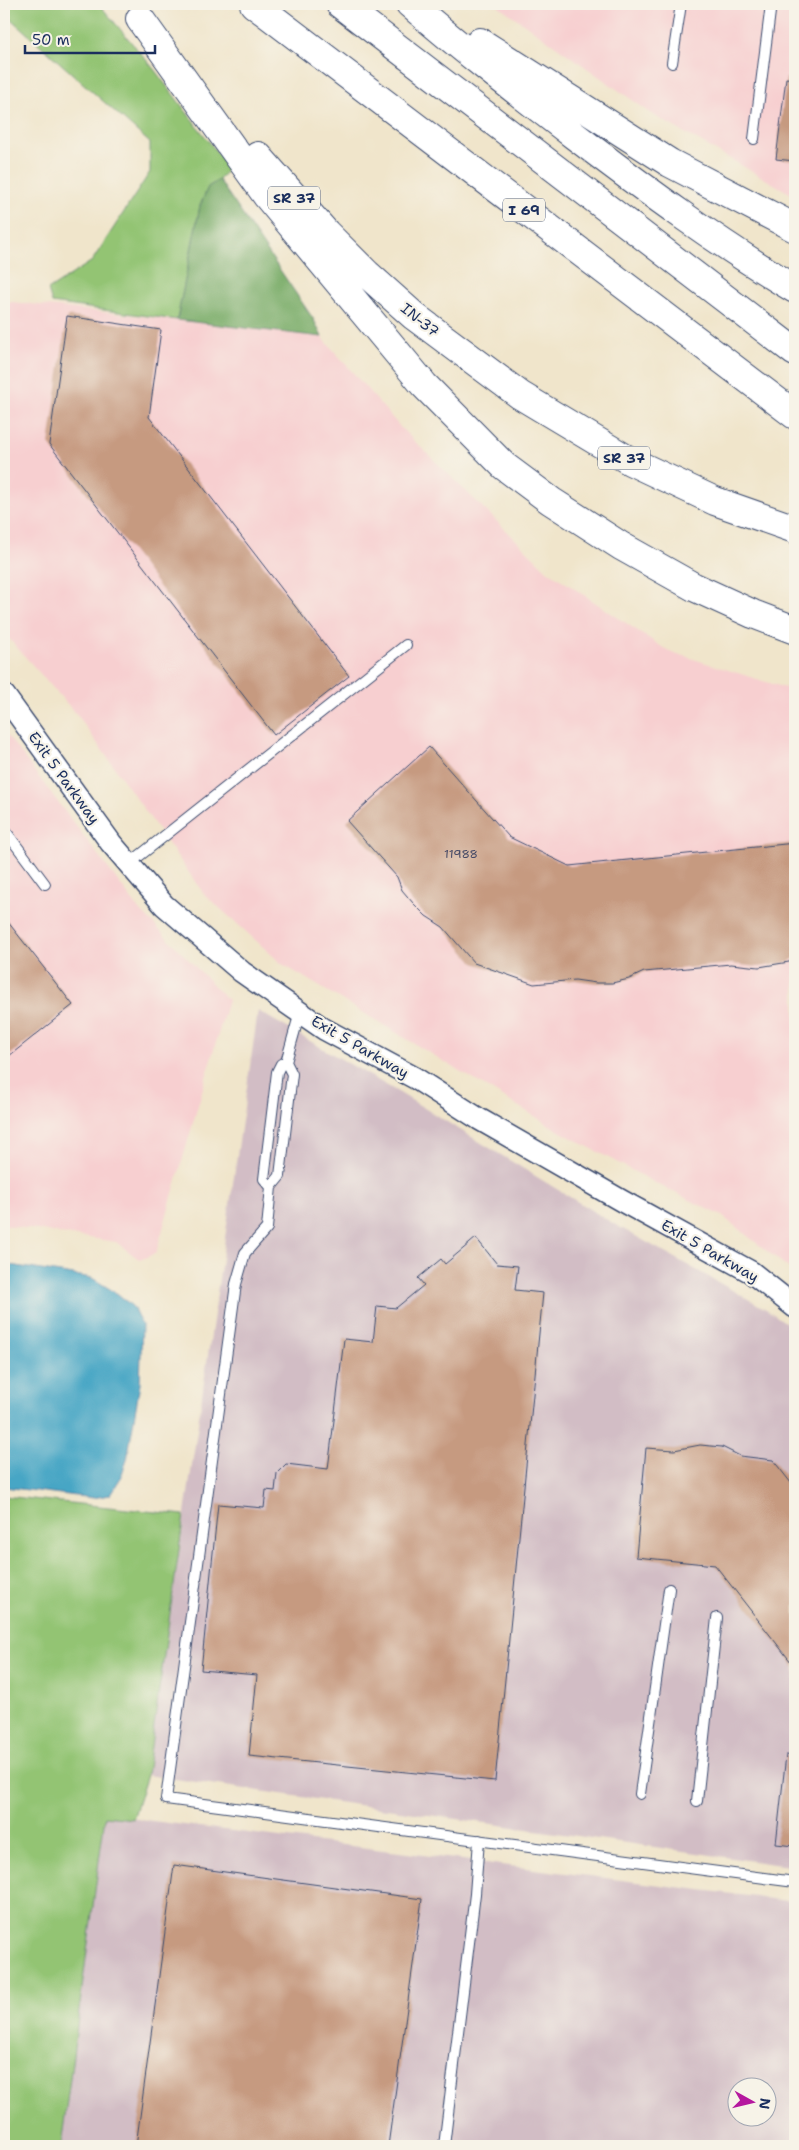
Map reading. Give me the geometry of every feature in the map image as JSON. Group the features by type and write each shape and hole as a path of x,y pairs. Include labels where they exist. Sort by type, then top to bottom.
{"highway":[{"name":"I 69","path":"254,4 795,415"},
{"path":"340,4 795,352"},
{"path":"410,4 467,53 678,212 750,262 795,289"},
{"path":"416,4 476,39 670,164 795,228"},
{"path":"133,11 267,196 424,385 504,466 551,501 694,588 795,630"},
{"name":"IN-37","path":"133,11 326,233 414,316 520,395 630,461 715,502 795,528"}],"street":[{"name":"Exit 5 Parkway","path":"4,694 111,843 164,905 234,966 324,1028 415,1078 479,1119 622,1201 751,1272 795,1307"}],"lane":[{"path":"672,64 682,4"},
{"path":"754,139 771,4"},
{"path":"129,864 406,644"},
{"path":"4,829 45,884"},
{"path":"300,1012 286,1062 292,1074 280,1176 271,1187 267,1228 245,1254 236,1284 166,1799 795,1882"},
{"path":"271,1187 264,1179 277,1072 281,1064 286,1062"},
{"path":"640,1794 668,1589"},
{"path":"697,1801 717,1618"},
{"path":"444,2146 474,1894 478,1840"}],"shaded area":[{"path":"496,4 795,4 795,196 655,116"},
{"path":"4,301 322,337 401,428 548,571 668,651 795,691 795,1273 722,1216 657,1184 561,1132 282,964 204,894 78,716 4,633"},
{"path":"4,731 139,909 228,1000 156,1253 140,1260 116,1242 4,1225"},
{"path":"258,1011 398,1092 614,1224 766,1309 795,1329 795,1867 147,1775"},
{"path":"105,1815 795,1902 795,2146 61,2146"}],"green space":[{"path":"4,4 99,4 153,68 229,168 219,180 208,187 200,206 177,320 52,303 48,290 92,261 150,172 150,143 4,13"},
{"path":"219,180 314,320 322,337 177,320 200,206 208,187"},
{"path":"4,1496 184,1515 147,1775 133,1819 105,1816 61,2146 4,2146"}],"water":[{"path":"4,1264 92,1278 118,1294 133,1307 142,1325 140,1384 127,1460 120,1479 110,1495 93,1498 4,1487"}],"building":[{"path":"786,78 795,79 795,161 776,159"},
{"path":"67,316 161,330 149,417 349,676 274,735 49,444"},
{"path":"429,747 509,837 569,866 795,843 795,958 789,962 759,967 731,964 644,972 629,979 612,983 575,980 534,984 474,963 443,927 426,916 413,903 402,890 397,877 347,821"},
{"path":"4,917 73,1005 4,1060"},
{"path":"476,1238 497,1264 518,1266 515,1290 543,1293 495,1781 249,1756 257,1675 201,1670 218,1504 264,1508 266,1490 275,1491 277,1473 286,1464 328,1469 344,1339 373,1342 377,1306 396,1308 424,1285 418,1278 441,1259 445,1264"},
{"path":"700,1445 722,1447 740,1456 773,1460 795,1488 795,1667 715,1565 636,1557 646,1448 674,1450"},
{"path":"786,1755 795,1756 795,1846 776,1844"},
{"path":"174,1865 422,1899 388,2146 136,2146"}]}
